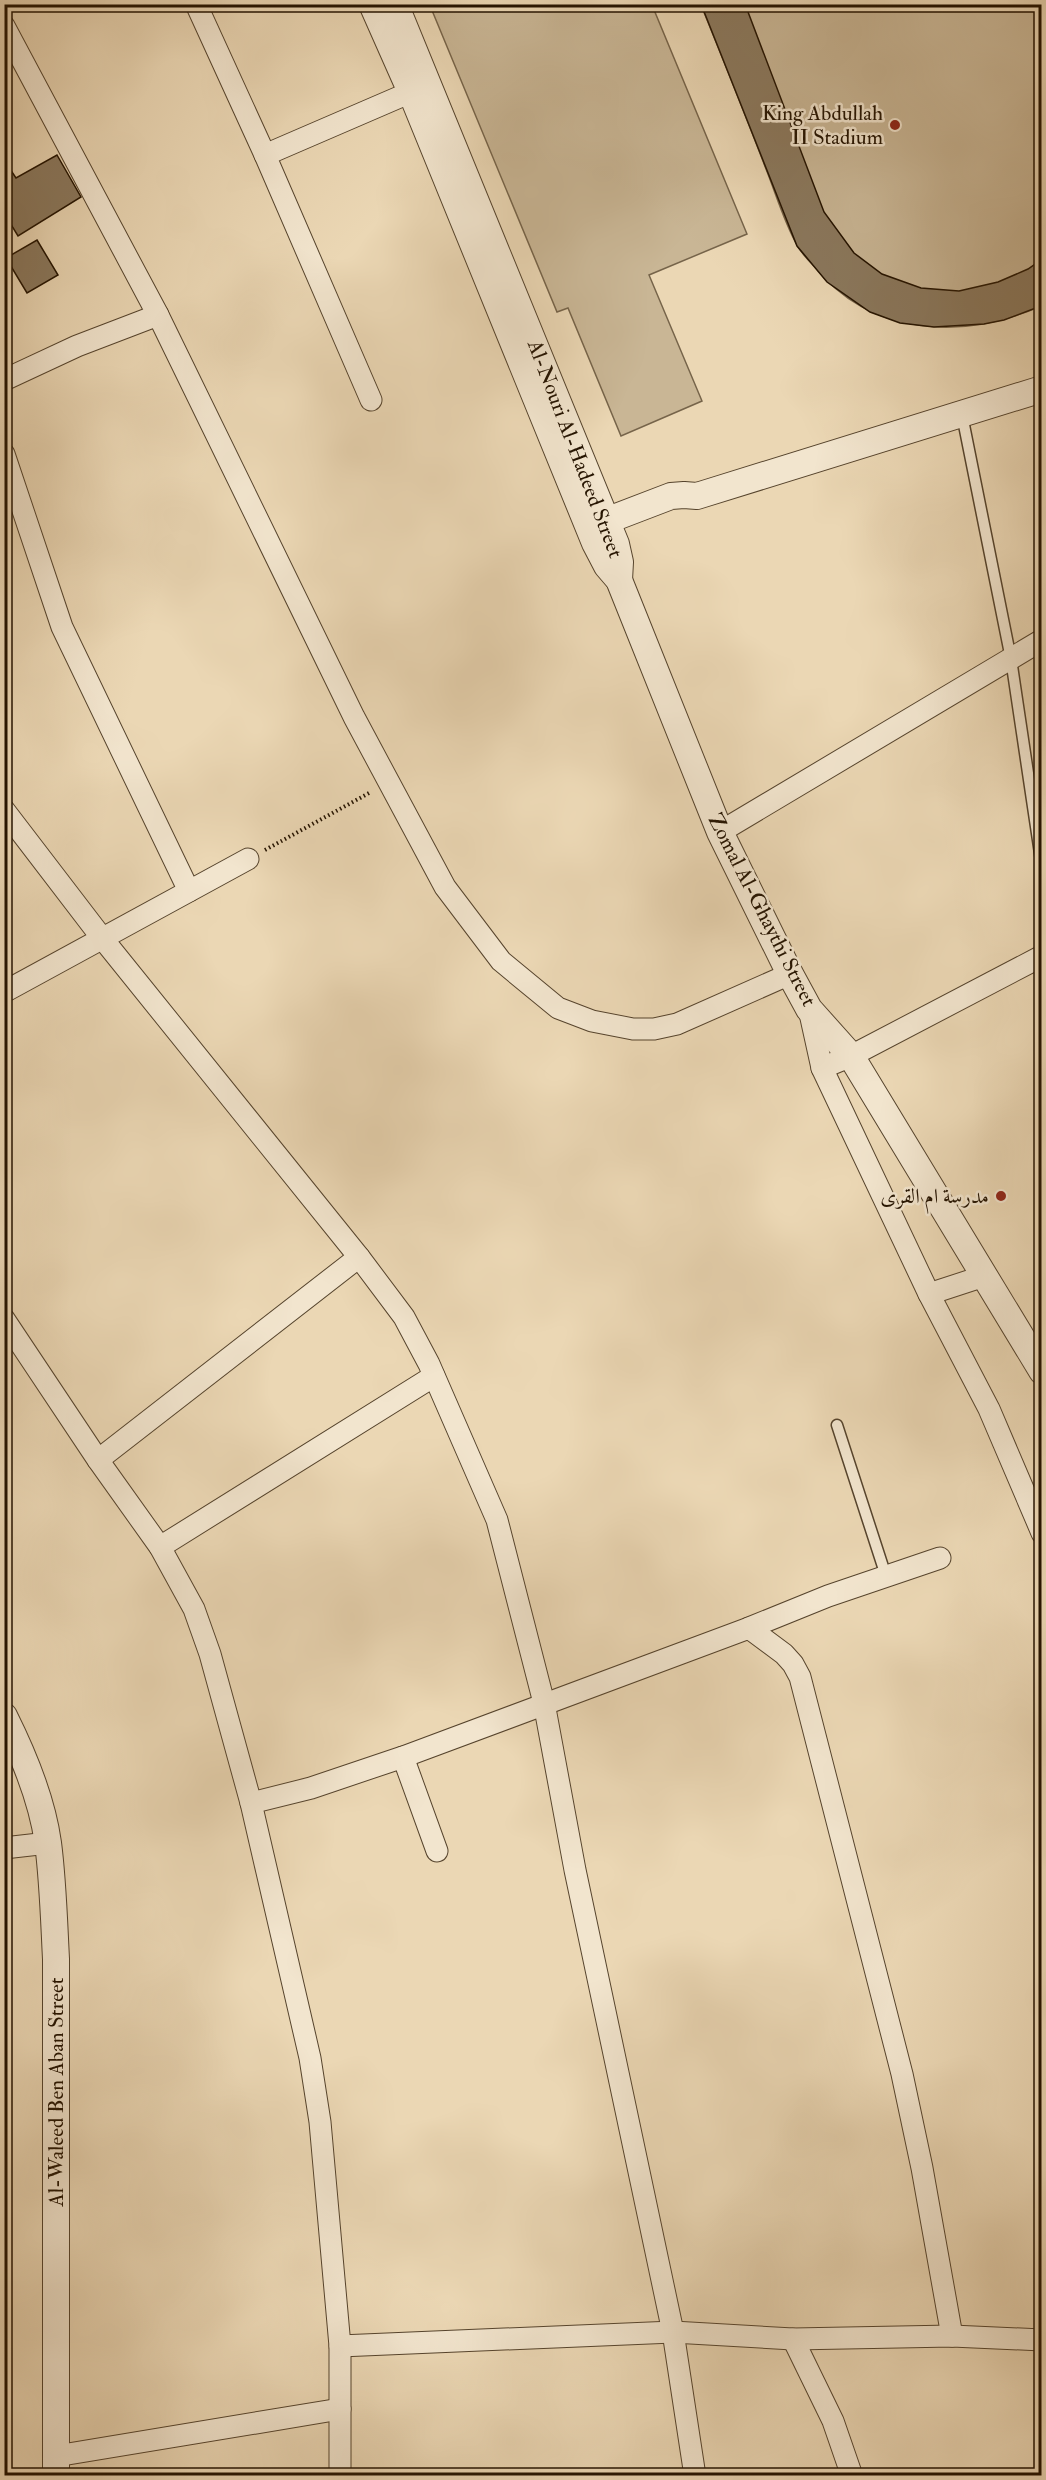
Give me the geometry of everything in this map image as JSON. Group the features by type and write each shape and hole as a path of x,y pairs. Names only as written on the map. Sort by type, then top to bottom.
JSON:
{"street":[{"path":"196,4 265,155 371,400"},
{"name":"Al-Nouri Al-Hadeed Street","path":"372,4 601,532 620,562 619,580"},
{"name":"Al-Nouri Al-Hadeed Street","path":"395,4 601,532"},
{"path":"4,26 159,315 313,635 389,782 445,887 501,961 558,1008 592,1021 633,1029 654,1029 688,1020 790,974"},
{"path":"265,155 411,92"},
{"path":"4,380 77,346 159,315"},
{"path":"601,532 677,512 697,496 1041,389"},
{"path":"4,454 62,627 189,891"},
{"name":"Zomal Al-Ghaythi Street","path":"619,580 720,832 790,974 809,1009 851,1056 1041,1371"},
{"path":"720,832 1041,640"},
{"path":"9,823 359,1257 404,1317 434,1376 497,1520 544,1703 575,1870 673,2332 695,2475"},
{"path":"4,992 248,859"},
{"path":"822,1068 851,1056 1041,956"},
{"path":"809,1009 822,1068 929,1294 989,1409 1041,1533"},
{"path":"98,1460 359,1257"},
{"path":"929,1294 984,1276"},
{"path":"4,1319 98,1460 160,1547 194,1609 210,1654 250,1803 310,2058 320,2122 340,2346 340,2475"},
{"path":"160,1547 434,1376"},
{"path":"250,1803 311,1788 403,1757 749,1628 828,1596 940,1558"},
{"path":"749,1628 784,1654 800,1677 907,2095 952,2336"},
{"name":"Al-Waleed Ben Aban Street","path":"4,1716 31,1777 48,1843 56,1959 56,2466"},
{"path":"403,1757 437,1851"},
{"path":"4,1848 48,1843"},
{"path":"340,2346 673,2332 793,2339 952,2336 1041,2340"},
{"path":"793,2339 833,2421 852,2475"},
{"path":"56,2466 340,2409"}],"lane":[{"path":"962,415 1011,659 1041,867"},
{"path":"837,1425 886,1576"}],"path":[{"path":"248,859 389,782"}],"shaded area":[{"path":"439,5 652,5 747,234 649,275 702,401 621,436 568,308 557,312 431,8"},
{"name":"King Abdullah II Stadium","path":"701,5 1041,5 1041,306 1011,317 981,324 950,327 920,325 890,319 863,307 837,289 805,256 792,236"}],"building":[{"path":"701,4 745,4 824,212 854,253 882,274 921,288 959,291 998,282 1028,269 1041,260 1041,306 1004,320 984,324 934,327 900,323 870,312 827,282 797,246"},
{"path":"57,155 81,197 18,236 4,213 4,160 16,178"},
{"path":"37,240 58,275 27,293 6,258"}],"place":[{"name":"King Abdullah II Stadium","path":"895,125"},
{"name":"مدرسة ام القرى","path":"1001,1196"}]}
